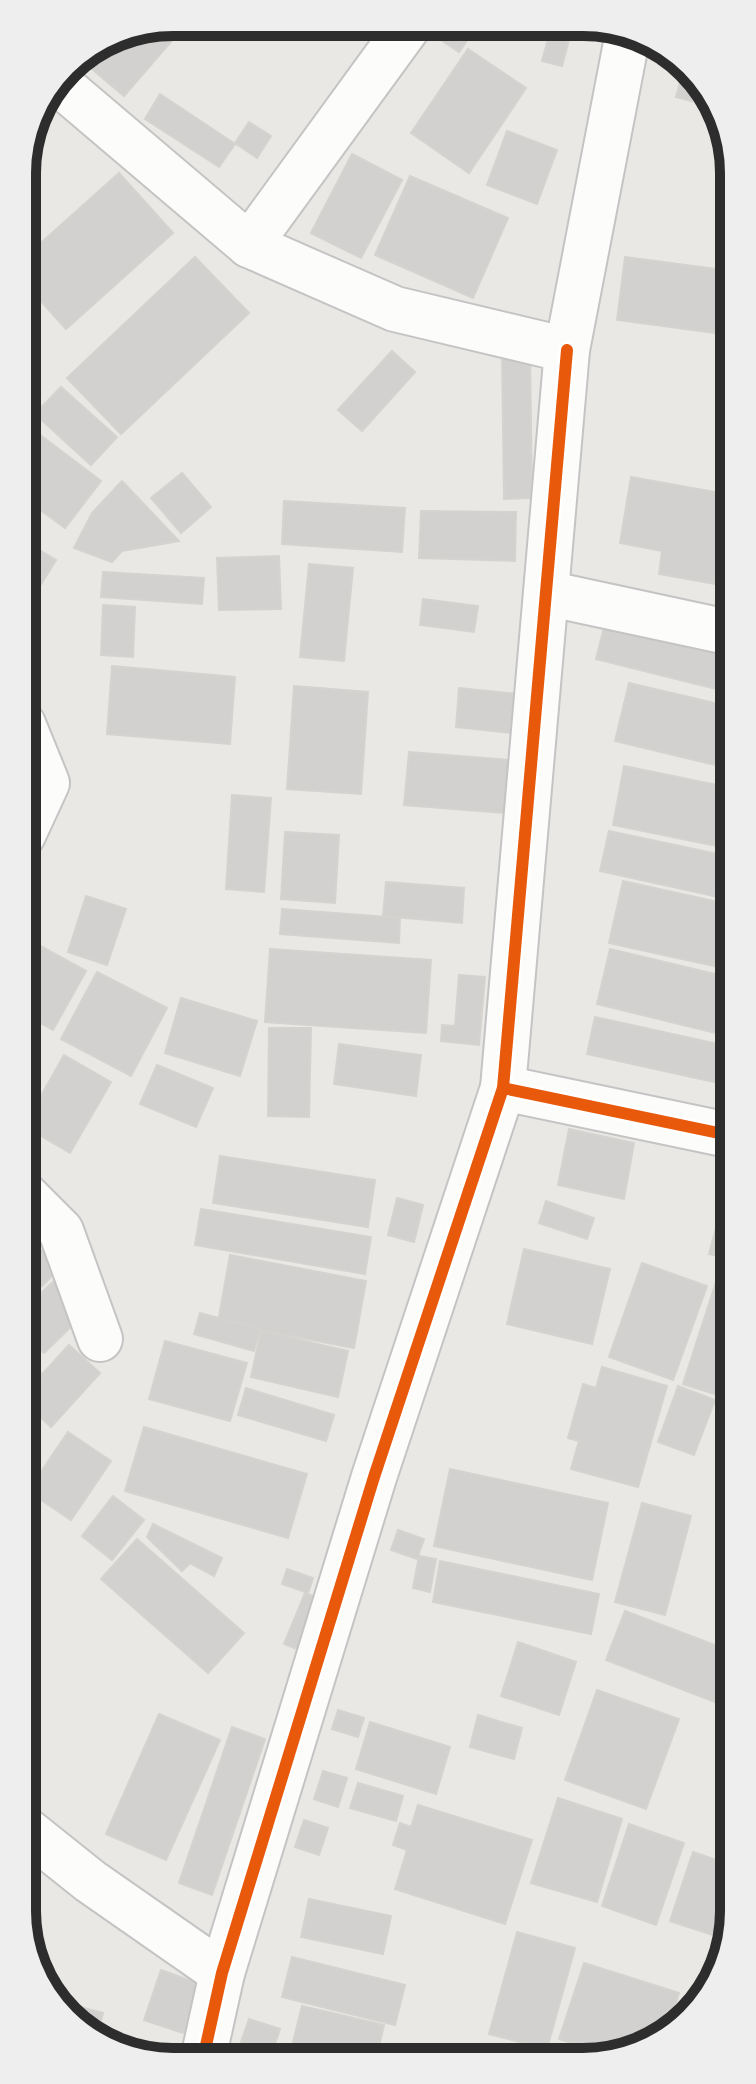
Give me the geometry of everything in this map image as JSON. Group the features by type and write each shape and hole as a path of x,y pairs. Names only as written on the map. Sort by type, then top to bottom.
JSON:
{"street":[{"path":"249,245 401,36"},
{"path":"205,2048 222,1973 374,1477 503,1088 567,350 626,43"},
{"path":"65,89 249,245 395,309 567,350"},
{"path":"546,593 720,630"},
{"path":"36,756 47,783 36,807"},
{"path":"503,1088 720,1133"},
{"path":"36,1206 61,1231 100,1339"},
{"path":"36,1838 90,1881 222,1973"}],"building":[{"path":"176,36 124,96 88,66 104,54 129,43"},
{"path":"435,36 470,36 459,52"},
{"path":"549,36 570,36 562,66 542,61"},
{"path":"468,49 526,88 469,173 411,133"},
{"path":"681,77 701,103 676,97"},
{"path":"160,94 235,144 219,167 145,119"},
{"path":"249,122 271,136 257,158 235,143"},
{"path":"507,131 557,150 537,204 487,185"},
{"path":"352,154 402,180 361,258 311,233"},
{"path":"119,173 173,233 66,329 36,296 36,247"},
{"path":"410,176 508,218 473,298 375,255"},
{"path":"195,257 249,313 121,434 67,378"},
{"path":"625,257 720,270 720,334 617,320"},
{"path":"392,351 415,372 362,431 338,410"},
{"path":"502,351 530,351 532,498 504,499"},
{"path":"61,387 117,437 91,465 36,413"},
{"path":"36,432 101,481 65,528 36,507"},
{"path":"182,473 211,507 181,533 151,498"},
{"path":"631,477 720,493 720,585 659,574 662,551 620,543"},
{"path":"122,481 179,541 122,551 112,562 74,548 92,513"},
{"path":"284,501 405,508 402,552 282,544"},
{"path":"421,511 516,512 515,561 419,558"},
{"path":"36,548 56,560 36,593"},
{"path":"279,556 281,609 219,610 217,558"},
{"path":"309,564 353,568 344,661 300,657"},
{"path":"103,572 204,578 202,604 101,597"},
{"path":"423,599 478,606 474,632 420,625"},
{"path":"103,605 135,607 133,657 101,655"},
{"path":"605,624 720,652 720,690 596,659"},
{"path":"112,666 235,677 230,744 107,734"},
{"path":"629,683 720,704 720,766 615,741"},
{"path":"294,686 368,692 361,794 287,789"},
{"path":"459,688 517,694 513,733 456,727"},
{"path":"409,752 509,760 504,813 404,805"},
{"path":"624,766 720,786 720,847 613,825"},
{"path":"232,795 271,798 264,892 226,889"},
{"path":"609,831 720,854 720,897 600,871"},
{"path":"285,832 339,835 335,903 281,899"},
{"path":"623,881 720,902 720,967 609,943"},
{"path":"386,882 464,888 462,923 383,916"},
{"path":"86,896 126,909 107,965 68,952"},
{"path":"282,909 400,918 399,943 280,934"},
{"path":"36,944 86,971 53,1030 36,1021"},
{"path":"270,949 431,960 426,1033 265,1022"},
{"path":"610,949 720,975 720,1034 597,1004"},
{"path":"97,972 167,1008 131,1076 61,1039"},
{"path":"459,975 485,977 479,1045 441,1041 442,1025 455,1026"},
{"path":"181,998 257,1021 240,1076 165,1053"},
{"path":"595,1017 720,1044 720,1083 587,1054"},
{"path":"269,1028 311,1028 309,1117 268,1116"},
{"path":"339,1044 421,1055 416,1096 334,1084"},
{"path":"64,1055 111,1082 70,1153 36,1133 36,1105"},
{"path":"157,1065 213,1088 196,1127 140,1104"},
{"path":"569,1129 634,1143 624,1199 558,1185"},
{"path":"220,1156 375,1180 368,1227 213,1203"},
{"path":"397,1198 423,1205 414,1242 388,1235"},
{"path":"546,1201 594,1218 587,1239 539,1223"},
{"path":"201,1209 371,1237 365,1274 195,1245"},
{"path":"720,1213 720,1257 709,1254"},
{"path":"49,1243 67,1260 42,1286 36,1280 36,1257"},
{"path":"524,1249 610,1269 592,1344 507,1324"},
{"path":"230,1255 366,1281 354,1348 218,1322"},
{"path":"642,1263 707,1286 673,1380 609,1357"},
{"path":"53,1282 84,1314 44,1353 36,1345 36,1298"},
{"path":"716,1282 720,1283 720,1396 683,1384"},
{"path":"200,1313 260,1329 254,1351 194,1334"},
{"path":"261,1331 348,1351 338,1397 251,1377"},
{"path":"165,1341 247,1363 230,1421 149,1399"},
{"path":"69,1345 100,1373 51,1427 36,1413 36,1381"},
{"path":"602,1367 667,1386 638,1487 571,1469 579,1441 568,1438 583,1384 596,1388"},
{"path":"678,1386 715,1400 694,1455 658,1442"},
{"path":"246,1388 334,1415 326,1441 238,1415"},
{"path":"144,1427 307,1474 288,1538 125,1491"},
{"path":"68,1432 111,1461 71,1520 36,1496 36,1479"},
{"path":"450,1469 608,1503 592,1580 434,1546"},
{"path":"113,1496 144,1520 112,1560 82,1536"},
{"path":"642,1503 691,1516 665,1615 615,1602"},
{"path":"153,1524 222,1558 214,1576 190,1563 182,1571 147,1537"},
{"path":"398,1530 424,1539 417,1559 391,1550"},
{"path":"137,1539 244,1633 208,1673 101,1579"},
{"path":"419,1556 436,1559 430,1592 413,1588"},
{"path":"440,1561 599,1594 591,1634 433,1602"},
{"path":"287,1569 313,1578 308,1593 282,1584"},
{"path":"305,1593 320,1599 299,1650 284,1644"},
{"path":"625,1611 720,1647 720,1704 606,1660"},
{"path":"518,1642 576,1662 559,1715 501,1696"},
{"path":"597,1690 679,1719 646,1809 565,1780"},
{"path":"338,1710 364,1718 358,1737 332,1729"},
{"path":"159,1714 220,1740 166,1860 106,1834"},
{"path":"478,1715 522,1728 514,1759 470,1747"},
{"path":"370,1722 450,1747 436,1794 356,1769"},
{"path":"232,1727 265,1739 212,1895 179,1883"},
{"path":"323,1771 347,1778 338,1807 314,1799"},
{"path":"358,1783 403,1796 396,1821 350,1808"},
{"path":"558,1798 622,1819 597,1902 531,1883"},
{"path":"418,1805 532,1840 505,1924 395,1889 407,1850 393,1845 400,1823 411,1827"},
{"path":"304,1820 328,1828 319,1855 295,1847"},
{"path":"629,1824 684,1843 656,1925 602,1906"},
{"path":"693,1852 720,1861 717,1936 670,1921"},
{"path":"309,1899 391,1916 383,1954 301,1937"},
{"path":"517,1932 575,1948 547,2048 489,2034"},
{"path":"292,1957 405,1985 395,2025 282,1997"},
{"path":"584,1963 679,1993 672,2014 666,2020 627,2041 586,2048 559,2039"},
{"path":"161,1970 200,1984 183,2033 144,2020"},
{"path":"74,2005 103,2013 99,2027"},
{"path":"302,2006 384,2025 379,2048 292,2046"},
{"path":"249,2019 280,2029 274,2048 239,2048"}],"cycle path":[{"path":"567,350 503,1088 720,1133"},
{"path":"205,2048 222,1973 374,1477 503,1088"}]}
